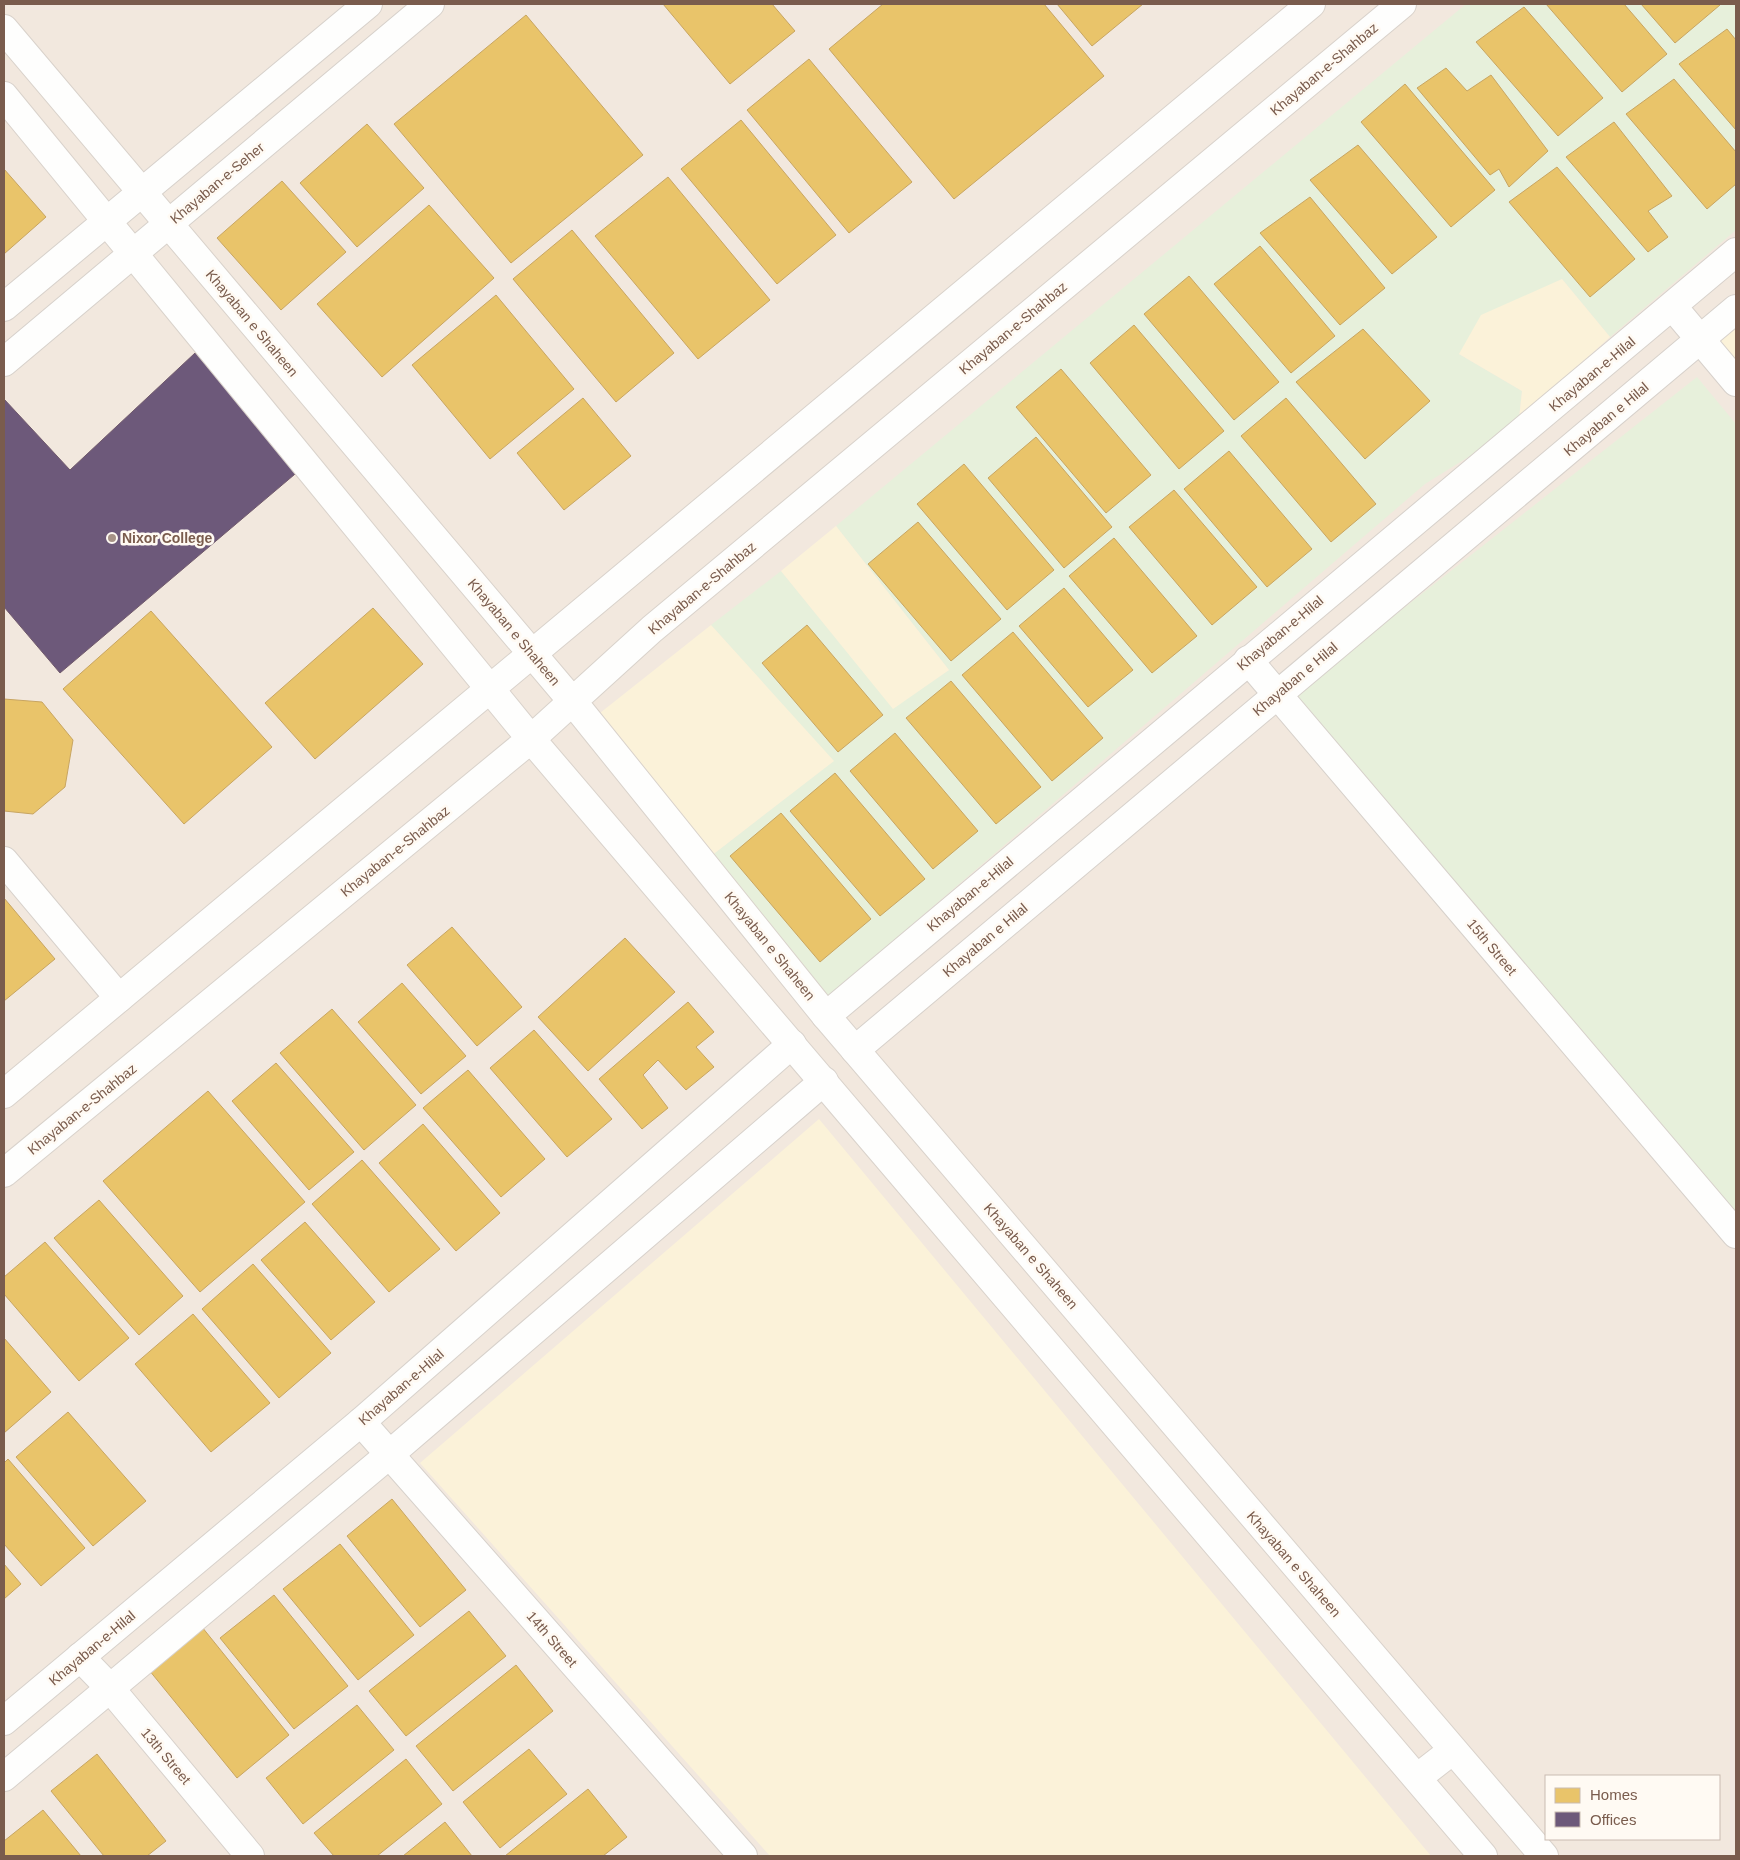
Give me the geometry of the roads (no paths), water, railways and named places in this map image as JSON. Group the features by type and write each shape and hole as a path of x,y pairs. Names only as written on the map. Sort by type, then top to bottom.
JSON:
{"main road":[{"path":"4,308 368,4"},
{"name":"Khayaban-e-Seher","path":"4,362 430,4"},
{"path":"4,1094 491,689 531,652 1311,4"},
{"name":"Khayaban-e-Shahbaz","path":"4,1173 531,739 652,629 1402,4"},
{"name":"Khayaban e Shaheen","path":"4,29 573,702 826,1016 1544,1856"},
{"path":"4,96 531,739 1483,1856"},
{"name":"Khayaban-e-Hilal","path":"826,1016 1736,252"},
{"path":"1672,307 1736,382"},
{"name":"Khayaban e Hilal","path":"855,1050 1736,309"},
{"name":"15th Street","path":"1248,660 1736,1234"},
{"path":"4,861 119,998"},
{"name":"Khayaban-e-Hilal","path":"4,1721 361,1422 792,1044"},
{"path":"4,1777 109,1687 390,1454 824,1081"},
{"name":"14th Street","path":"361,1422 742,1856"},
{"name":"13th Street","path":"80,1657 109,1687 250,1856"},
{"path":"1417,1778 1453,1750"}],"place":[{"name":"Nixor College","path":"112,538"}]}
